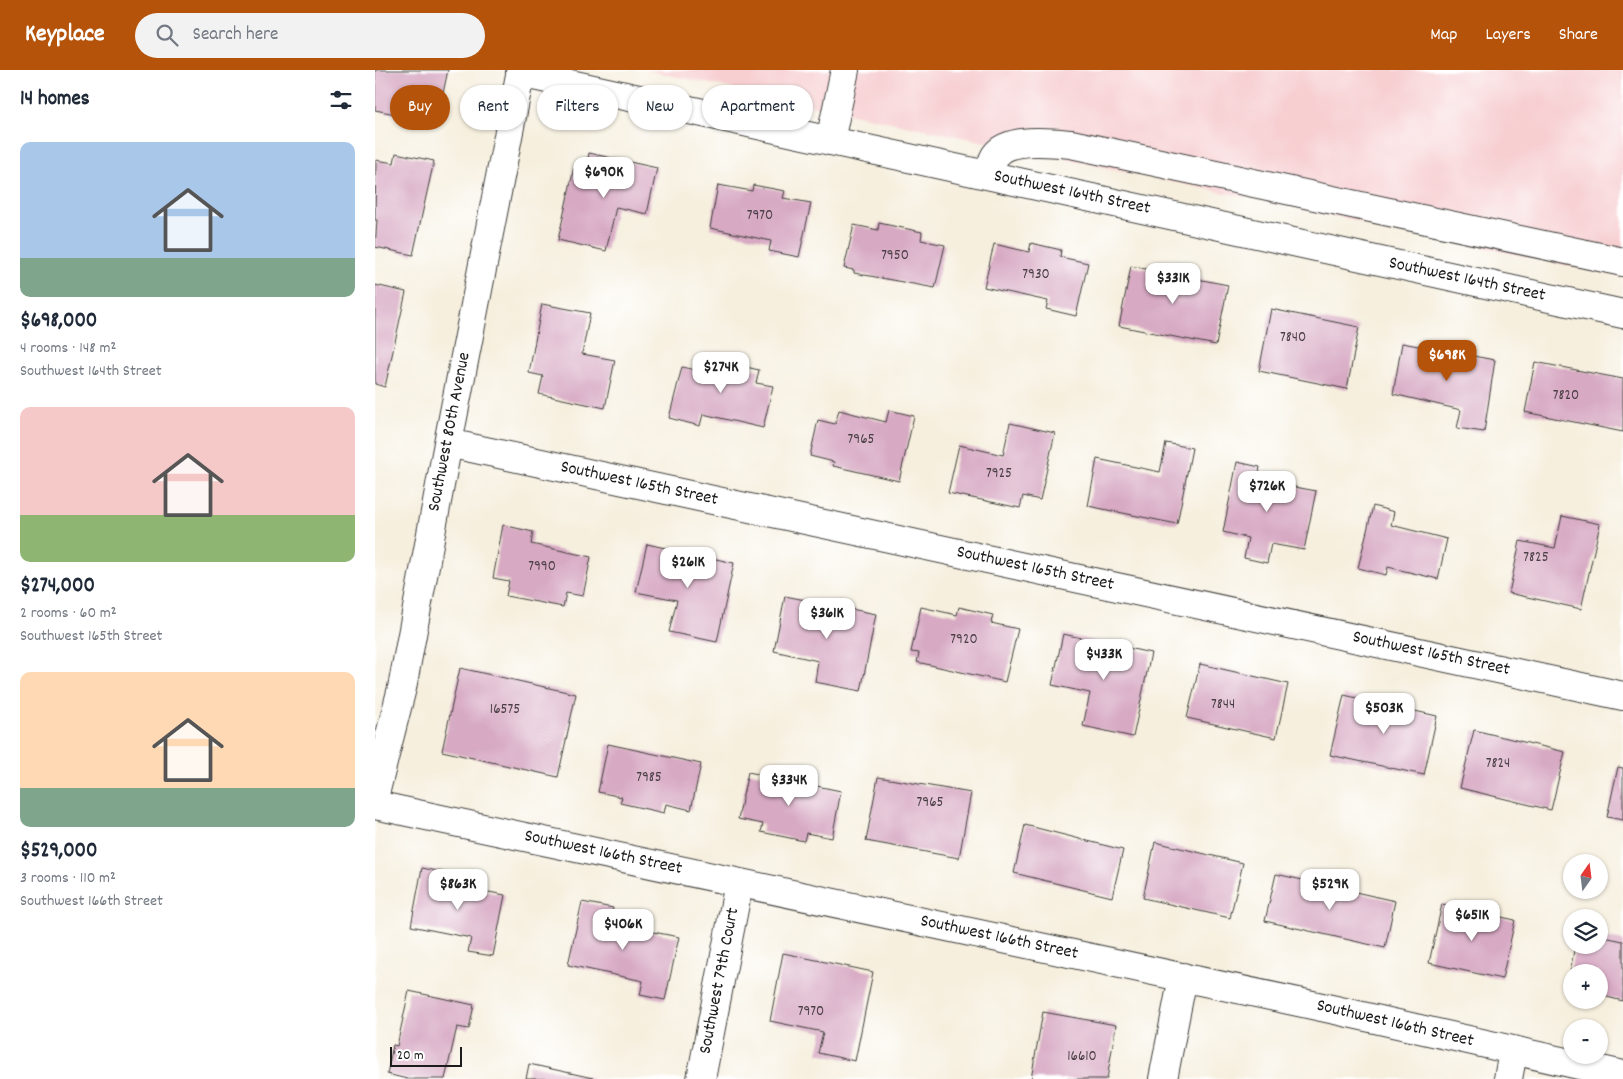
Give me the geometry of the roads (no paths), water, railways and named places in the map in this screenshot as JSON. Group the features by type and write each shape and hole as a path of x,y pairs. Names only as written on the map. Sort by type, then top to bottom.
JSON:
{"street":[{"path":"830,141 845,70"},
{"name":"Southwest 164th Street","path":"521,72 1623,314"},
{"name":"Southwest 80th Avenue","path":"375,794 403,688 448,443 521,72"},
{"path":"988,175 995,156 1007,146 1036,142 1071,144 1623,262"},
{"name":"Southwest 165th Street","path":"448,443 1623,696"},
{"name":"Southwest 166th Street","path":"375,805 1183,977 1623,1075"},
{"name":"Southwest 79th Court","path":"701,1079 739,882"},
{"path":"1163,1079 1183,977"},
{"path":"1508,1079 1513,1052"}]}
